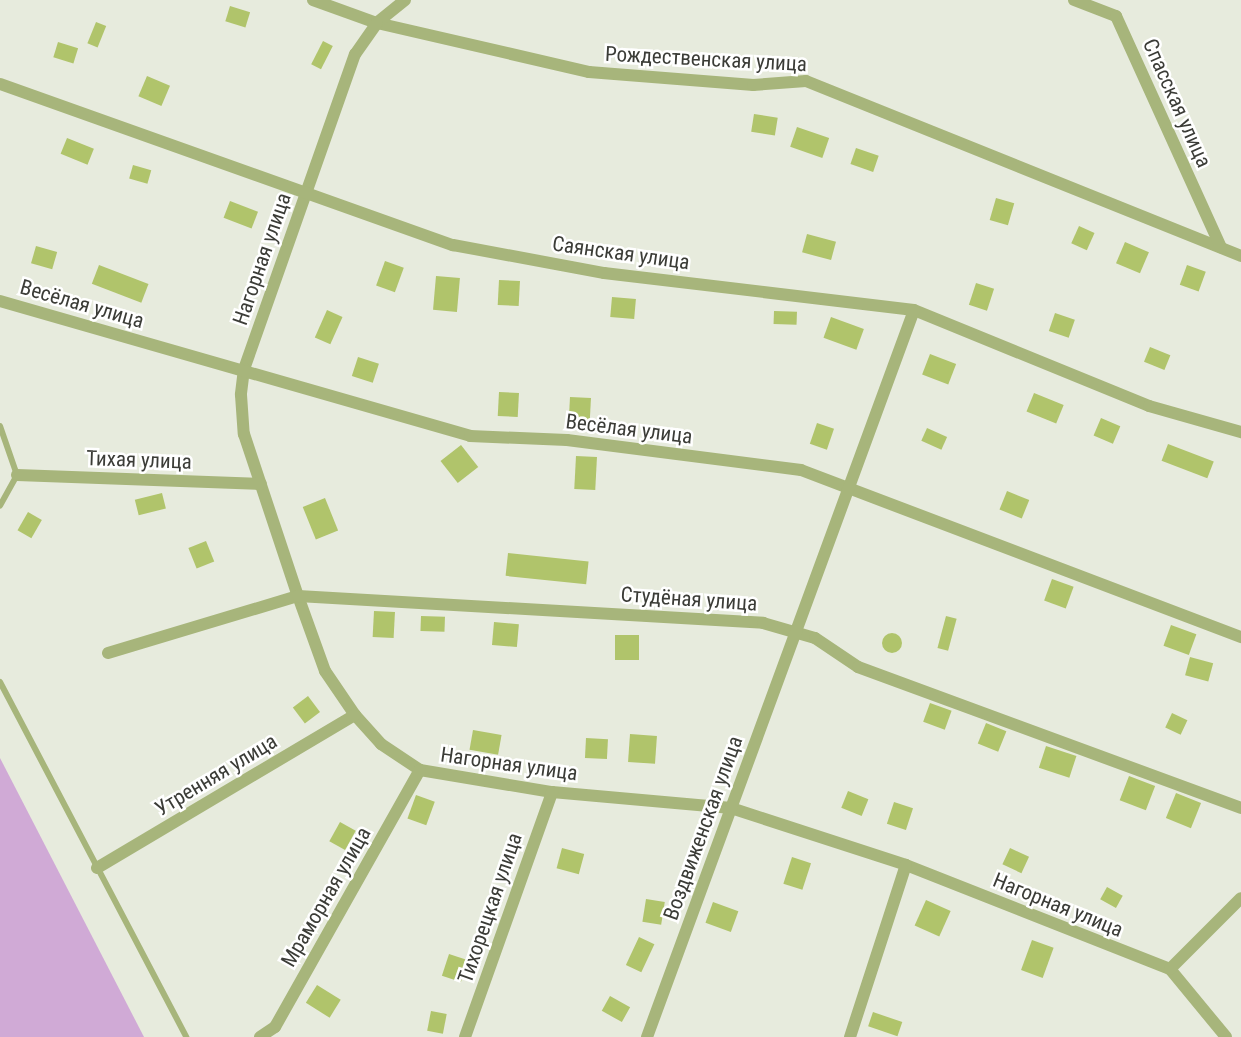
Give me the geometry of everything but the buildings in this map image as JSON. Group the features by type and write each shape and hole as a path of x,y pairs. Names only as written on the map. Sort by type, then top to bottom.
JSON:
{"street":[{"name":"Рождественская улица","path":"313,0 377,23 589,72 753,85 806,81 1241,256"},
{"name":"Нагорная улица","path":"405,0 377,23 355,54 244,369 244,434 325,671 355,715 381,744 420,770 552,792 731,808 906,865 1170,969 1226,1037"},
{"name":"Спасская улица","path":"1074,0 1116,16 1221,247"},
{"name":"Саянская улица","path":"0,84 453,245 604,273 914,310 1149,406 1241,432"},
{"name":"Весёлая улица","path":"0,302 244,369 470,436 567,440 801,470 848,484 1241,637"},
{"name":"Воздвиженская улица","path":"647,1037 914,310"},
{"name":"Тихая улица","path":"17,475 261,484"},
{"name":"Студёная улица","path":"108,653 298,596 763,623 815,638 858,667 1241,808"},
{"name":"Утренняя улица","path":"97,868 355,715"},
{"name":"Мраморная улица","path":"260,1037 275,1027 420,770"},
{"name":"Тихорецкая улица","path":"465,1037 552,792"},
{"path":"853,1036 906,865"},
{"path":"1170,969 1241,898"}],"lane":[{"path":"0,426 17,475 0,506"},
{"path":"0,682 186,1037"}],"shaded area":[{"path":"0,758 144,1037 0,1037"}]}
